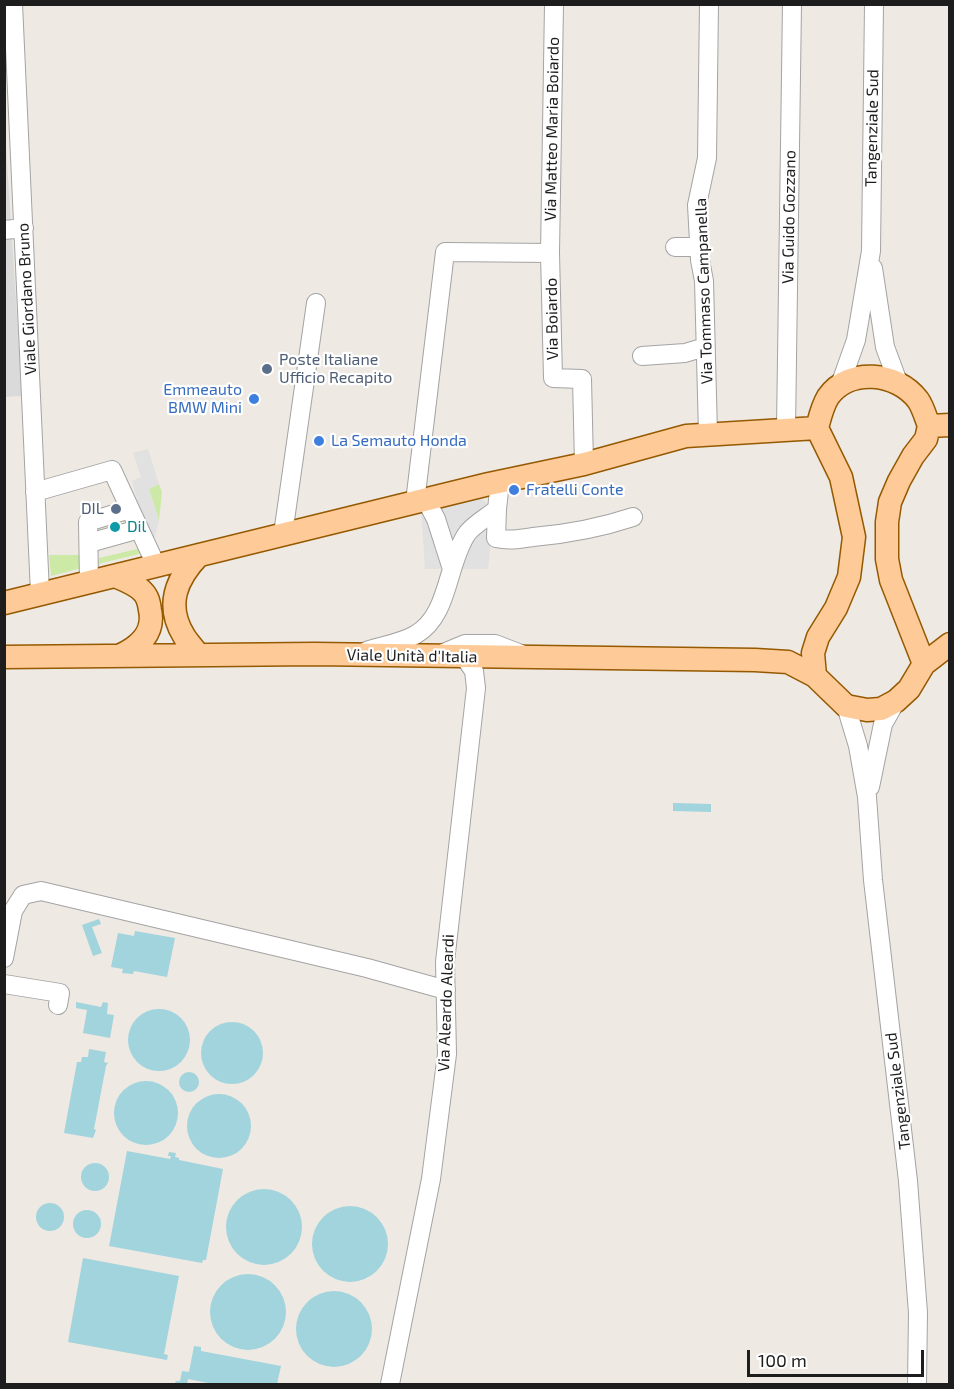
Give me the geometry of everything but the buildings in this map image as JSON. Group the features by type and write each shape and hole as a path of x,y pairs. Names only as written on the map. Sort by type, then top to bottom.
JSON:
{"main road":[{"path":"815,676 813,653 818,637 836,608 849,577 854,537 841,477 817,428 821,410 829,396 840,385 861,376 881,377 898,382 918,400 939,426 913,456 899,481 890,502 887,522 887,559 891,580 924,664"},
{"path":"4,603 420,501 584,464 686,436 786,421 817,428"},
{"path":"198,655 184,637 174,613 177,586 181,577 199,555"},
{"path":"115,576 142,591 148,599 151,612 151,625 143,641 131,651 118,656"},
{"path":"846,706 874,710 896,701 909,689 924,664 950,644"},
{"name":"Viale Unità d'Italia","path":"4,657 350,655 766,660 788,662 815,676 846,706"}],"street":[{"name":"Viale Giordano Bruno","path":"14,4 10,58 24,228 40,593"},
{"name":"Via Matteo Maria Boiardo","path":"550,253 554,4"},
{"name":"Via Tommaso Campanella","path":"708,434 704,281 699,247 697,205 707,158 709,4"},
{"name":"Via Guido Gozzano","path":"786,421 792,4"},
{"name":"Tangenziale Sud","path":"840,385 856,340 871,251 874,4"},
{"path":"4,230 24,228"},
{"path":"675,247 699,247"},
{"name":"Tangenziale Sud","path":"871,251 885,347 898,382"},
{"path":"451,566 436,519 420,501 444,252 550,253"},
{"name":"Via Boiardo","path":"550,253 553,378 582,379 584,464"},
{"path":"786,421 796,398 798,285"},
{"path":"283,534 316,303"},
{"path":"642,356 685,353 705,347"},
{"path":"35,492 112,470 156,566"},
{"path":"500,482 496,538 506,540 558,534 605,526 633,517"},
{"path":"89,582 88,522 130,509"},
{"path":"350,655 415,635 435,617 445,594 451,566 467,534 497,509"},
{"path":"89,543 140,529"},
{"path":"434,657 465,644 495,644 526,656"},
{"name":"Via Aleardo Aleardi","path":"390,1384 432,1179 447,1054 445,962 476,688 474,671 465,658"},
{"name":"Tangenziale Sud","path":"867,797 883,724 896,701"},
{"name":"Tangenziale Sud","path":"846,706 858,746 867,797 874,891 908,1180 918,1312 917,1384"},
{"path":"4,958 13,912 23,895 41,891 368,968 446,990"},
{"path":"4,984 60,993 58,1005"}],"shaded area":[{"path":"4,114 22,396 5,397 4,397"},
{"path":"148,449 159,484 149,489 159,521 151,551 132,481 141,477 133,453"},
{"path":"478,493 486,503 493,524 488,569 425,569 421,508"}],"green space":[{"path":"159,484 162,492 159,521 149,489"},
{"path":"137,549 143,553 98,564 99,558"},
{"path":"49,555 81,555 82,568 51,576"}],"water":[{"path":"673,803 711,804 711,812 673,811"},
{"path":"99,919 101,924 92,927 102,953 93,956 82,925"},
{"path":"135,931 175,938 167,977 134,971 133,974 122,973 123,969 111,967 118,933 134,936"},
{"path":"76,1002 101,1007 103,1002 108,1003 107,1014 114,1015 110,1038 83,1033 87,1010 76,1008"},
{"path":"153,1009 165,1009 181,1018 188,1028 190,1040 188,1052 181,1062 165,1071 153,1071 142,1066 133,1057 128,1046 128,1034 133,1023 142,1014"},
{"path":"226,1022 238,1022 254,1031 261,1041 263,1053 261,1065 254,1075 238,1084 226,1084 215,1079 206,1070 201,1059 201,1047 206,1036 215,1027"},
{"path":"89,1049 106,1052 104,1062 108,1063 93,1138 64,1133 77,1062 81,1062 82,1057 88,1057"},
{"path":"189,1072 196,1075 199,1082 196,1089 189,1092 182,1089 179,1082 182,1075"},
{"path":"146,1081 164,1087 172,1095 178,1113 172,1131 164,1139 146,1145 128,1139 120,1131 114,1113 120,1095 128,1087"},
{"path":"219,1094 237,1100 245,1108 251,1126 245,1144 237,1152 219,1158 201,1152 193,1144 187,1126 193,1108 201,1100"},
{"path":"127,1151 170,1159 169,1152 176,1153 175,1157 179,1160 223,1169 206,1260 202,1263 109,1246"},
{"path":"95,1163 105,1167 109,1177 105,1187 95,1191 85,1187 81,1177 85,1167"},
{"path":"264,1189 278,1192 291,1200 299,1213 302,1227 299,1241 291,1254 278,1262 264,1265 250,1262 237,1254 229,1241 226,1227 229,1213 237,1200 250,1192"},
{"path":"50,1203 60,1207 64,1217 60,1227 50,1231 40,1227 36,1217 40,1207"},
{"path":"350,1206 364,1209 377,1217 385,1230 388,1244 385,1258 377,1271 364,1279 350,1282 336,1279 323,1271 315,1258 312,1244 315,1230 323,1217 336,1209"},
{"path":"87,1210 97,1214 101,1224 97,1234 87,1238 77,1234 73,1224 77,1214"},
{"path":"83,1258 179,1276 164,1354 168,1355 167,1360 68,1342"},
{"path":"248,1274 263,1277 275,1285 283,1297 286,1312 283,1327 275,1339 263,1347 248,1350 233,1347 221,1339 213,1327 210,1312 213,1297 221,1285 233,1277"},
{"path":"334,1291 348,1294 361,1302 369,1315 372,1329 369,1343 361,1356 348,1364 334,1367 320,1364 307,1356 299,1343 296,1329 299,1315 307,1302 320,1294"},
{"path":"194,1346 201,1347 201,1351 281,1366 277,1384 213,1384 188,1379 187,1384 175,1383 180,1381 182,1371 189,1372"}],"place":[{"name":"Poste Italiane Ufficio Recapito","path":"267,369"},
{"name":"Emmeauto BMW Mini","path":"254,399"},
{"name":"La Semauto Honda","path":"319,441"},
{"name":"Fratelli Conte","path":"514,490"},
{"name":"DIL","path":"116,509"},
{"name":"Dil","path":"115,527"}]}
